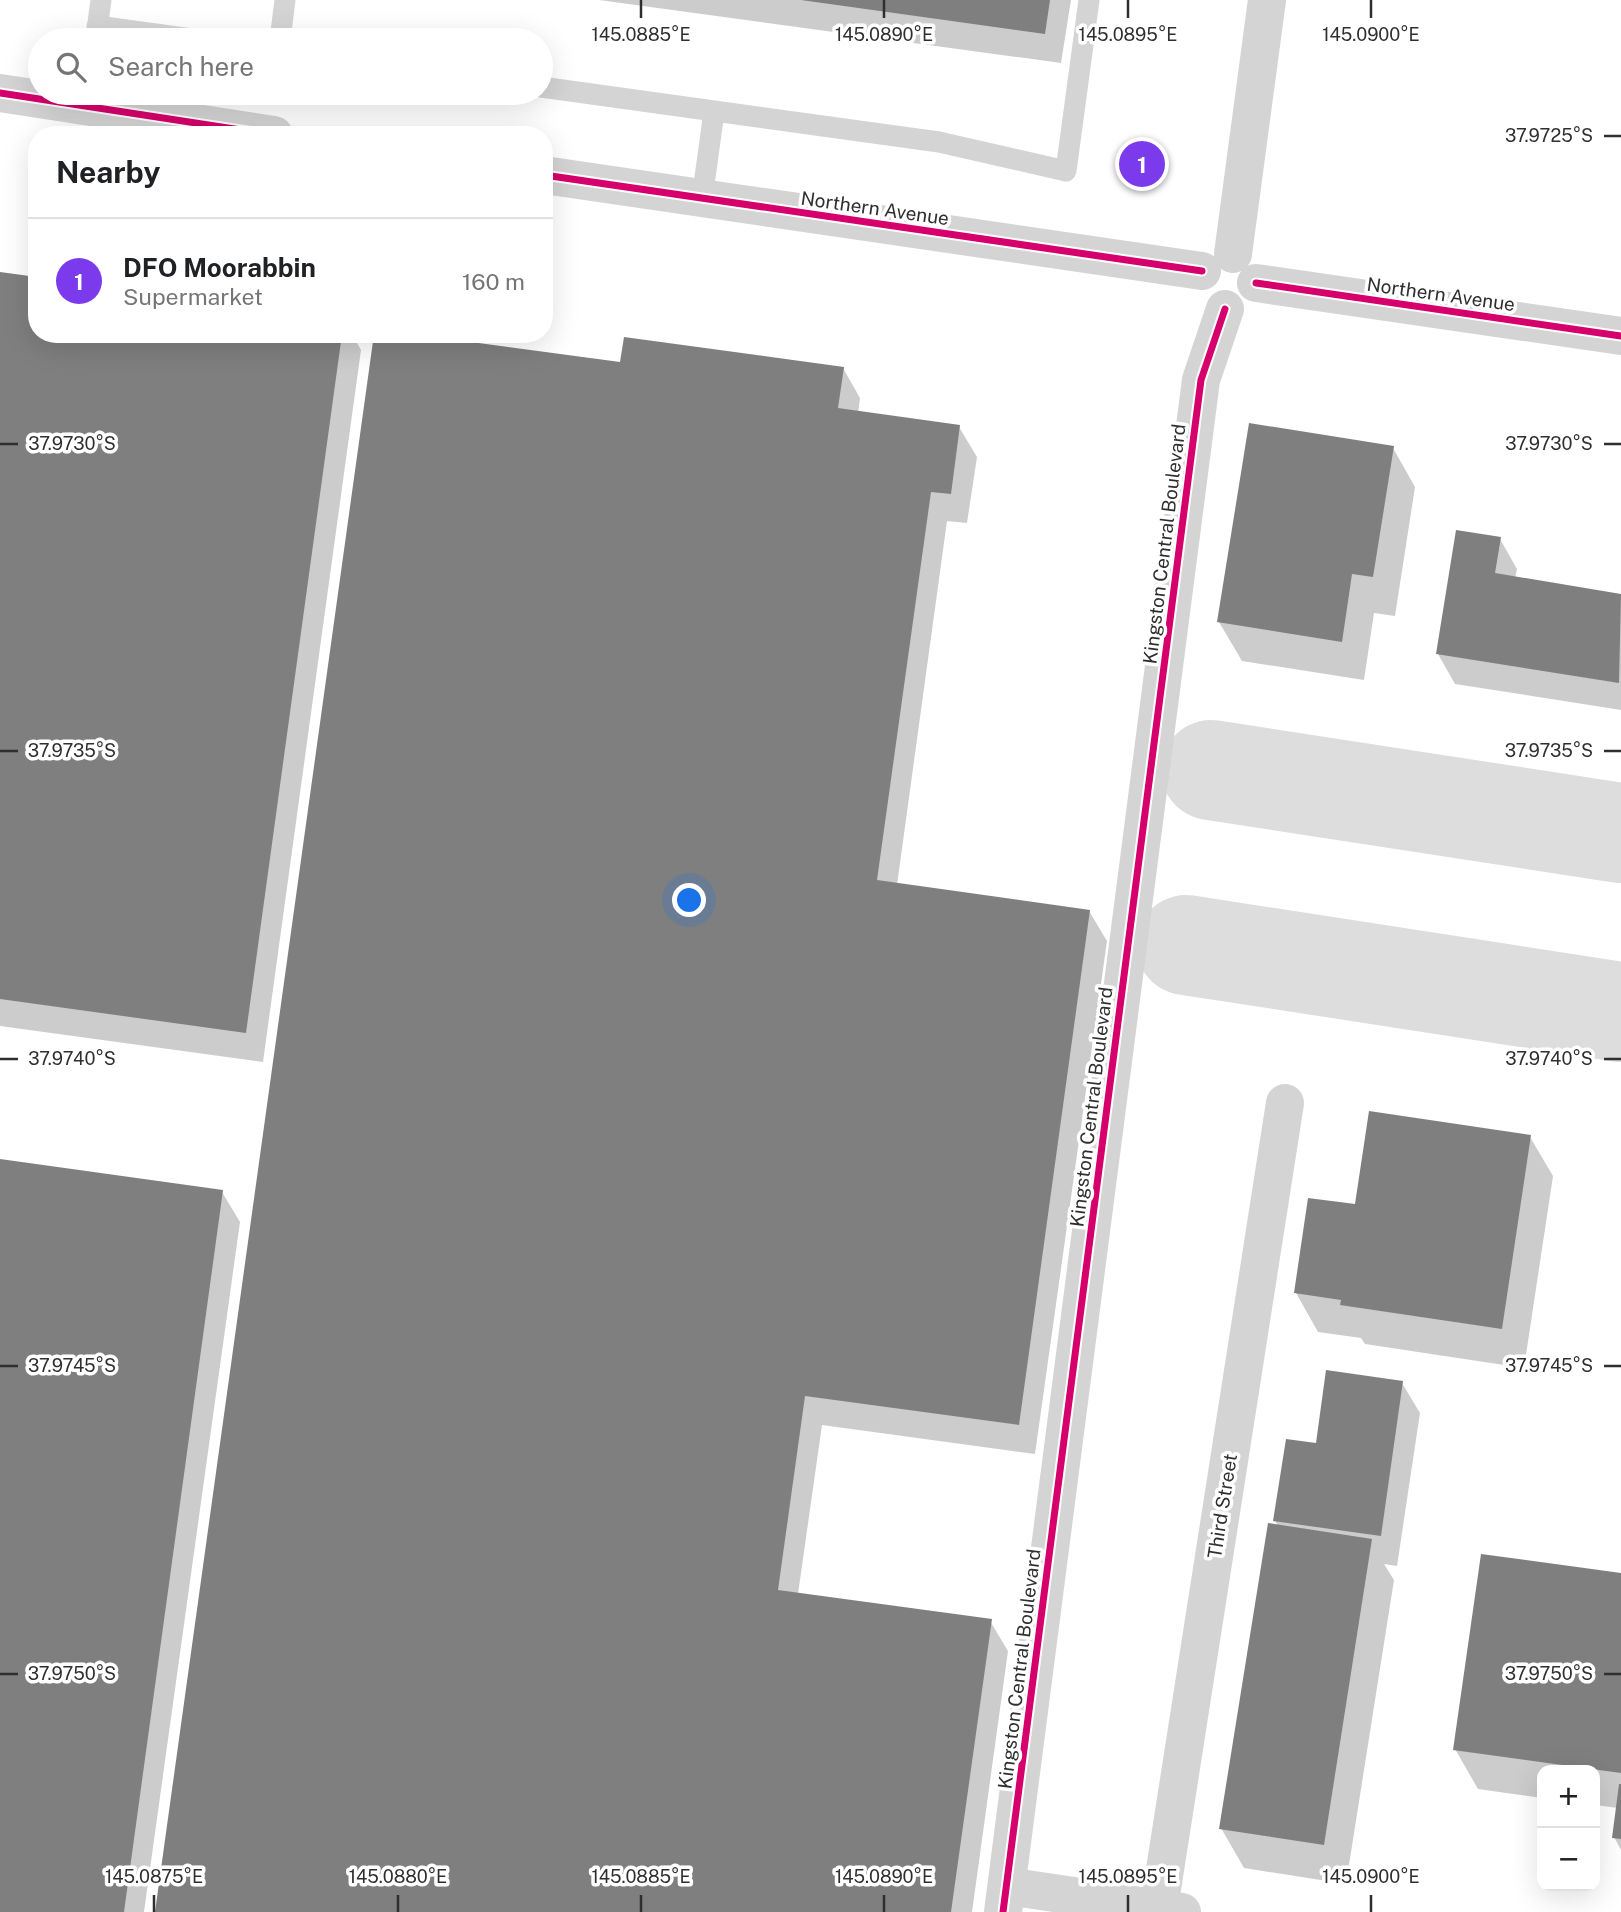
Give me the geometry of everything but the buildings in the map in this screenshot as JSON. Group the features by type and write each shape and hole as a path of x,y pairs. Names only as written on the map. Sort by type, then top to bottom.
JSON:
{"street":[{"path":"1230,269 1267,0"},
{"path":"0,93 28,95"},
{"path":"114,105 226,126"},
{"name":"Northern Avenue","path":"553,176 702,199 1230,269 1621,336"},
{"name":"Kingston Central Boulevard","path":"1005,1899 1201,380 1225,309 1234,309 1250,300 1230,269"},
{"name":"Third Street","path":"1170,1910 1285,1104"},
{"path":"1005,1899 1170,1910"}],"lane":[{"path":"97,28 101,0"},
{"path":"282,28 285,0"},
{"path":"553,89 939,142 1066,171 1089,0"},
{"path":"702,199 714,111"}],"taxiway":[{"path":"1211,770 1621,833"},
{"path":"1186,945 1621,1012"}],"cycle path":[{"path":"0,93 28,97"},
{"path":"78,105 215,126"},
{"path":"553,176 1202,271"},
{"path":"1256,283 1621,336"},
{"path":"1003,1912 1201,380 1225,309"}],"place":[{"name":"DFO Moorabbin","path":"1142,164"}]}
